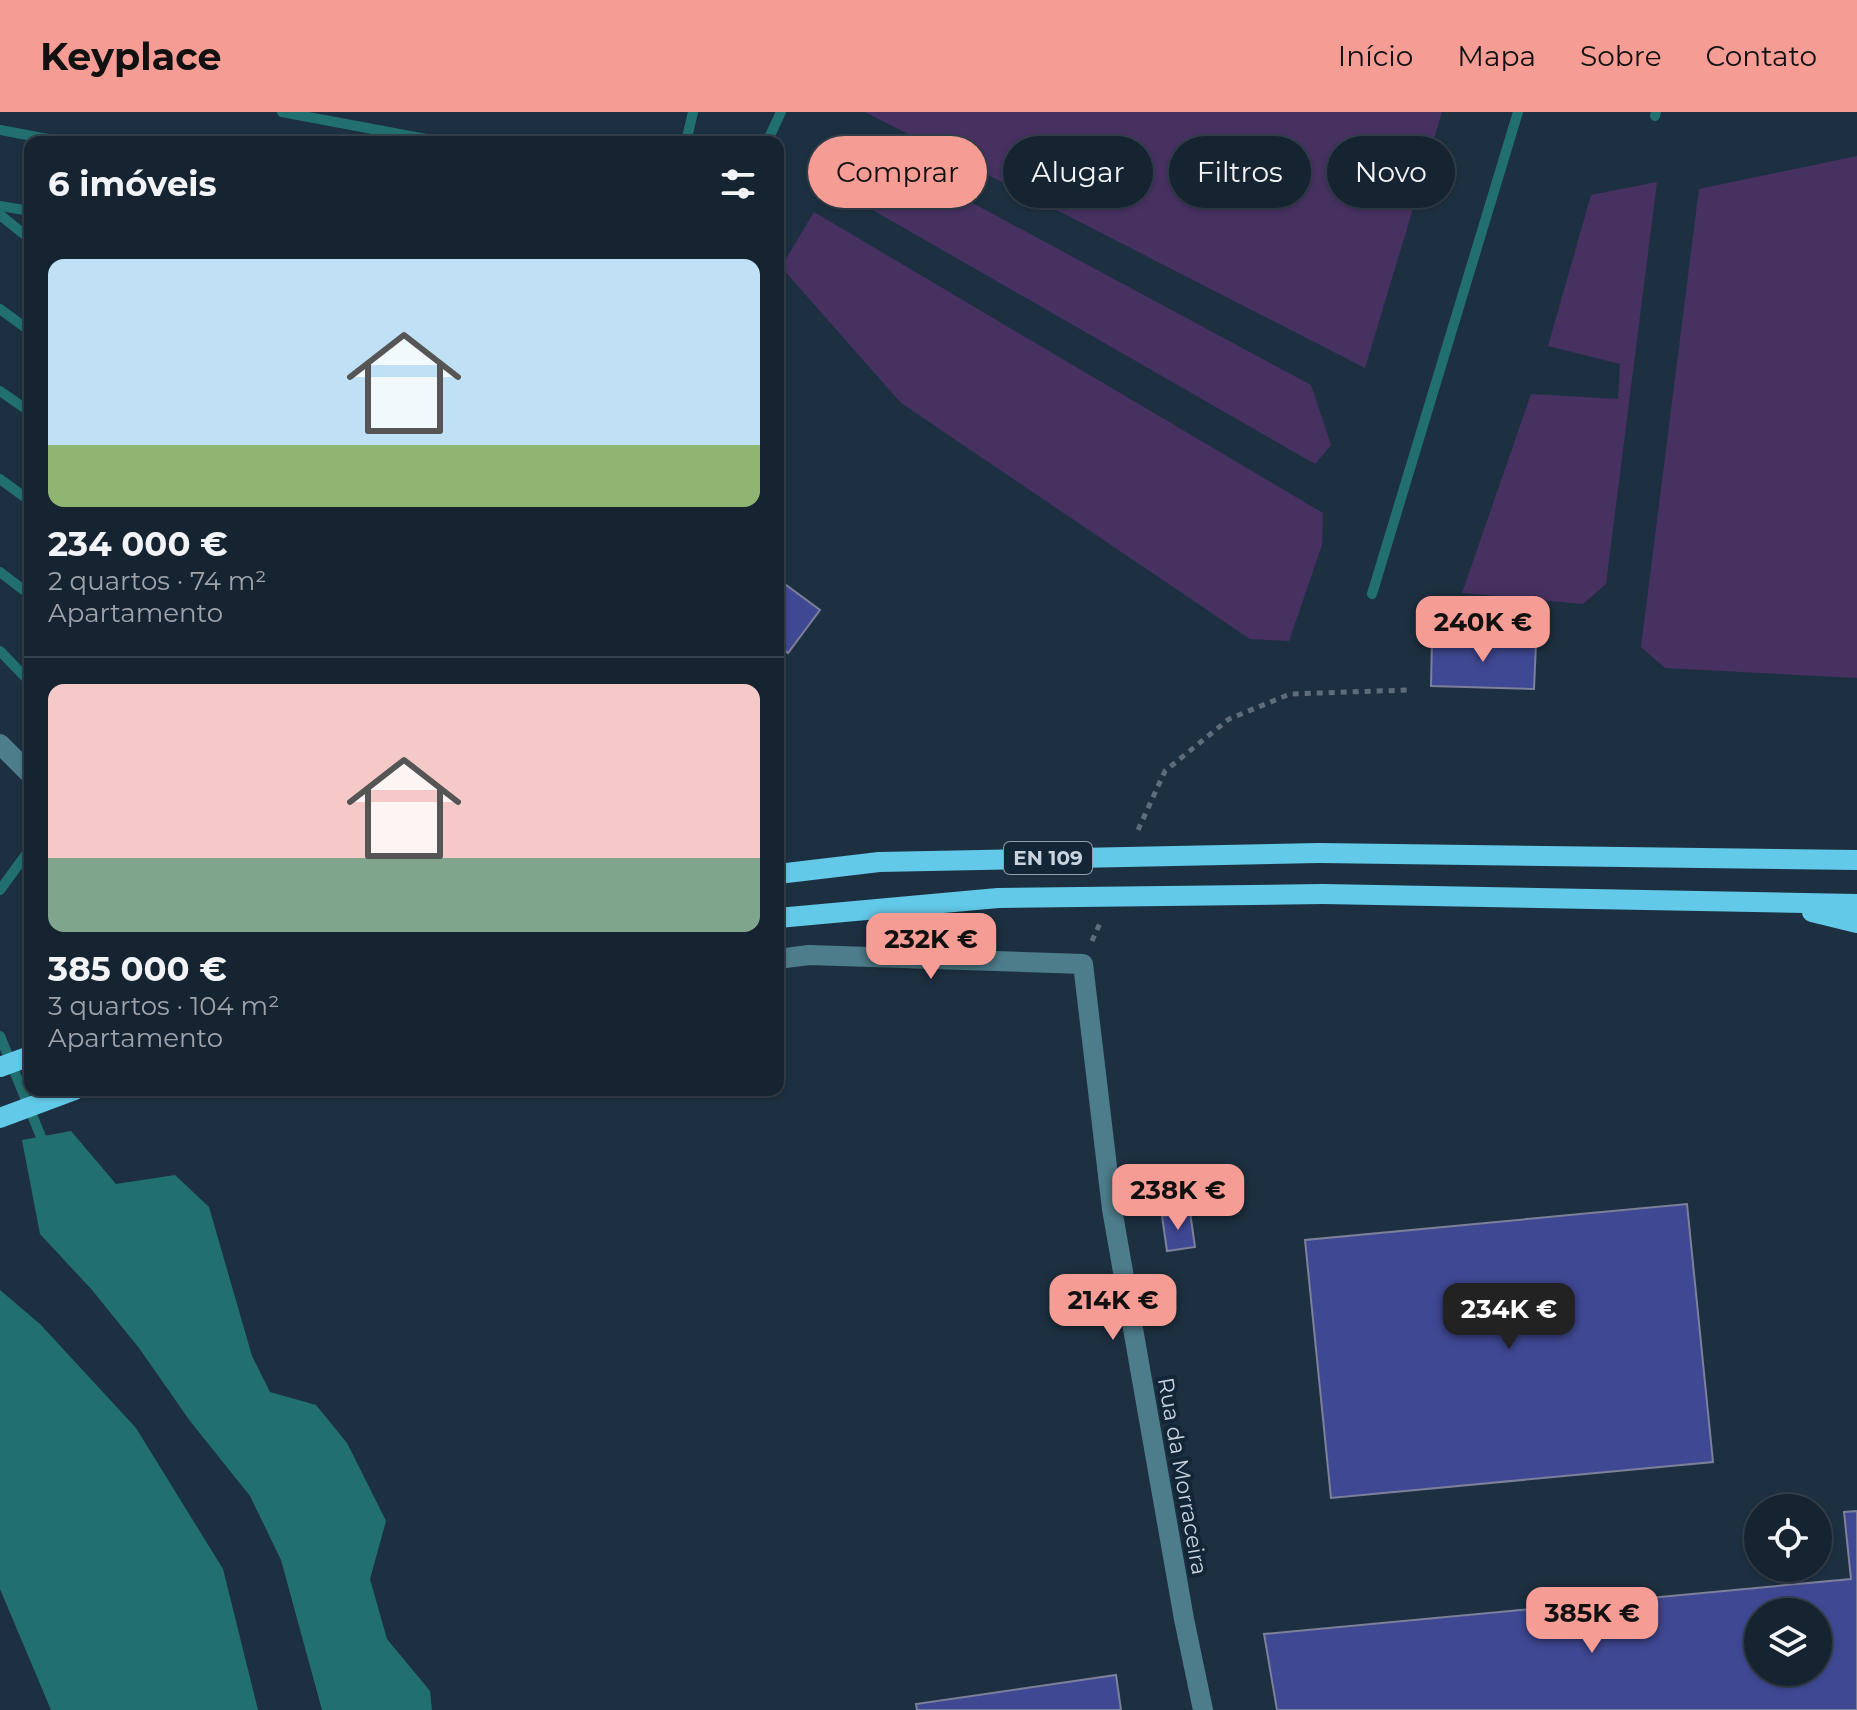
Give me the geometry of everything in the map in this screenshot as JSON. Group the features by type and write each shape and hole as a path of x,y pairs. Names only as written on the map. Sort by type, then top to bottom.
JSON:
{"main road":[{"name":"EN 109","path":"784,873 879,862 1319,853 1857,860"},
{"name":"EN 109","path":"784,917 998,898 1323,894 1857,904"},
{"path":"1777,903 1857,923"},
{"path":"0,1067 24,1058"},
{"path":"0,1118 59,1096"}],"street":[{"path":"0,744 24,768"},
{"path":"784,958 809,955 1083,964"},
{"name":"Rua da Morraceira","path":"1083,964 1112,1209 1184,1619 1203,1710"}],"path":[{"path":"1136,835 1165,771 1229,719 1290,694 1407,690"},
{"path":"1083,964 1107,907"}],"shaded area":[{"path":"865,112 1442,112 1435,136 1327,136 1327,208 1413,208 1365,368 1052,208 1153,208 1153,136 1003,136 1003,183 987,174 987,136 912,136"},
{"path":"1857,156 1857,678 1665,668 1641,647 1699,189"},
{"path":"1657,182 1606,584 1583,604 1462,593 1531,394 1618,399 1620,364 1548,346 1591,195"},
{"path":"869,208 982,208 1311,385 1331,445 1315,464"},
{"path":"814,212 1323,513 1322,545 1289,641 1250,639 901,403 784,270 784,262"},
{"path":"71,1131 116,1184 175,1175 209,1207 252,1356 270,1392 316,1405 347,1443 386,1521 370,1579 387,1639 430,1691 432,1710 322,1710 281,1560 250,1496 190,1421 139,1348 92,1290 40,1234 22,1140"},
{"path":"0,1290 40,1324 136,1428 223,1569 258,1710 51,1710 0,1589"}],"building":[{"path":"784,583 820,610 788,653 784,650"},
{"path":"1432,640 1536,643 1534,689 1431,686"},
{"path":"1687,1204 1713,1462 1331,1498 1305,1240"},
{"path":"1190,1212 1195,1247 1167,1251 1162,1216"},
{"path":"1857,1511 1857,1710 1277,1710 1264,1634 1832,1582 1851,1579 1844,1512"},
{"path":"1116,1675 1121,1710 917,1710 916,1704"}],"waterway":[{"path":"282,112 410,136"},
{"path":"687,136 693,112"},
{"path":"770,136 781,112"},
{"path":"1372,594 1518,112"},
{"path":"1655,116 1656,112"},
{"path":"0,130 32,136"},
{"path":"0,206 24,210"},
{"path":"0,215 24,234"},
{"path":"0,309 24,327"},
{"path":"0,391 24,408"},
{"path":"0,479 24,497"},
{"path":"0,572 24,590"},
{"path":"0,651 24,676"},
{"path":"0,890 24,857"},
{"path":"0,1036 24,1095"},
{"path":"24,1096 41,1137"}]}
